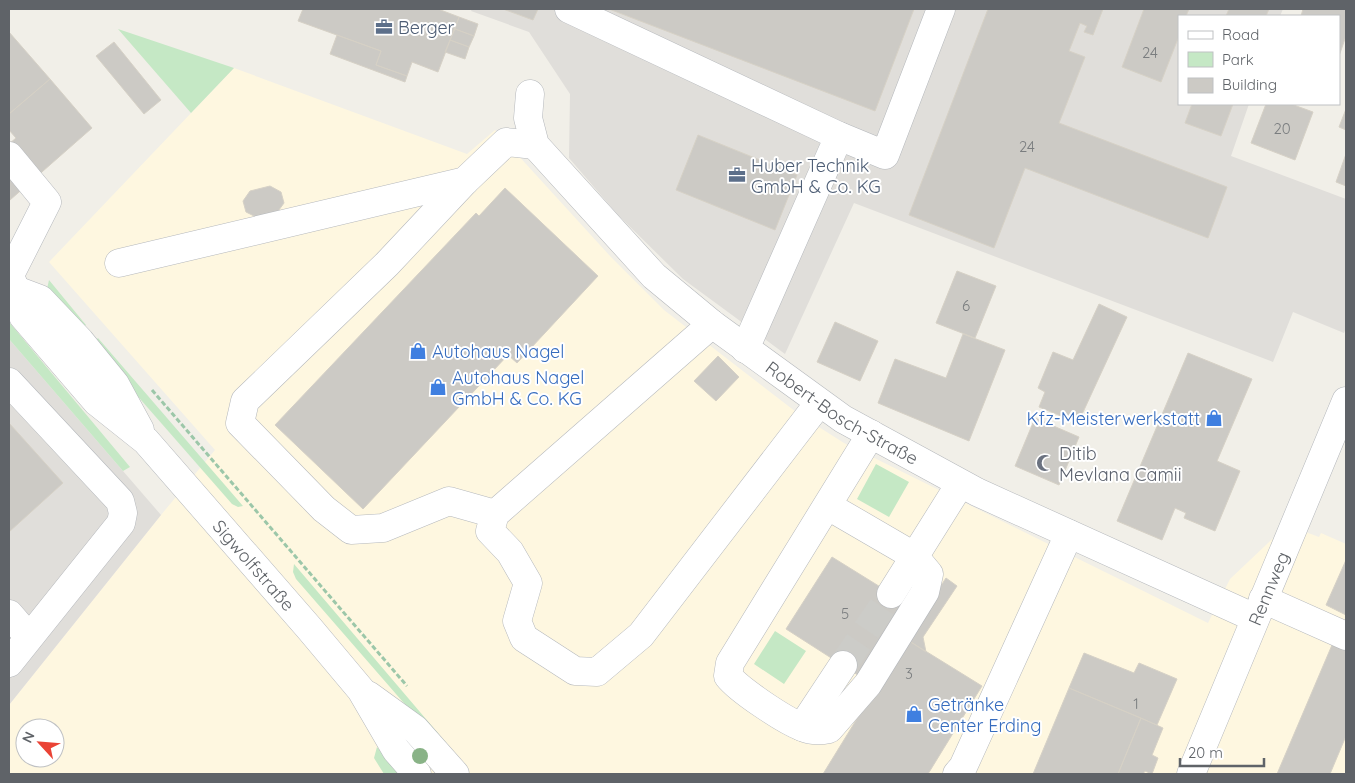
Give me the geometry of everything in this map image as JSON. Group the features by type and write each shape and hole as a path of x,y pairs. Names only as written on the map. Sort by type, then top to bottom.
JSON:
{"street":[{"path":"569,9 839,136 885,155 941,9"},
{"name":"Robert-Bosch-Straße","path":"530,94 528,118 536,145 654,276 712,324 820,403 960,484 1069,534 1259,609 1346,636"},
{"path":"745,349 839,136"},
{"path":"495,514 449,501 383,528 351,530 324,509 240,423 245,401 387,264 465,181 506,142 536,145"},
{"path":"9,156 47,202 12,280"},
{"path":"119,263 465,181"},
{"name":"Sigwolfstraße","path":"12,280 23,316 97,402 146,441 361,690 396,750 417,774"},
{"path":"712,324 495,514 490,531 510,552 528,583 517,621 524,638 575,671 597,672 642,634 820,403"},
{"path":"9,382 120,501 124,513 121,523 28,636 9,663"},
{"name":"Rennweg","path":"1191,774 1346,401"},
{"path":"828,506 914,556 929,574 925,592 868,684 829,729 820,731 802,727 737,687 728,676 730,663 871,434"},
{"path":"891,594 960,484"},
{"path":"957,774 964,767 1069,534"},
{"path":"9,614 28,636"},
{"path":"802,727 843,665"},
{"name":"Sigwolfstraße","path":"361,690 415,729 455,774"}],"path":[{"path":"149,386 411,691"}],"shaded area":[{"name":"Huber Technik GmbH & Co. KG","path":"472,9 1283,9 1280,15 1178,15 1178,105 1249,105 1231,156 1346,199 1346,328 1344,333 1293,312 1273,362 854,203 785,354 683,279 618,215 569,158 570,94 529,32 471,11"},
{"path":"234,68 467,154 495,130 610,256 664,310 800,415 844,443 1208,623 1230,579 1287,525 1319,537 1321,533 1346,544 1346,774 9,774 9,705 215,450 49,262"},
{"path":"9,339 161,515 9,705"}],"green space":[{"path":"118,29 234,68 191,113"},
{"path":"49,280 86,325 80,330 47,289"},
{"path":"9,322 130,467 123,471 9,339"},
{"path":"98,338 243,506 238,507 232,504 92,344"},
{"path":"876,464 909,482 889,517 857,499"},
{"path":"294,564 460,759 456,763 296,579 293,572"},
{"path":"775,631 806,651 784,684 754,664"},
{"path":"377,747 400,774 384,774 374,758"}],"building":[{"path":"303,9 438,9 459,17 438,72 412,62 407,76 376,65 381,51 298,21"},
{"path":"503,9 538,9 533,20"},
{"path":"609,9 914,9 875,111"},
{"path":"988,9 1103,9 1093,35 1084,32 1087,26 1080,23 1069,51 1085,57 1059,123 1227,187 1208,238 1025,168 994,248 909,215"},
{"path":"1144,9 1189,9 1186,15 1178,15 1178,39 1161,82 1122,67"},
{"path":"1229,9 1269,9 1266,15 1226,15"},
{"path":"1303,9 1346,9 1346,36 1340,53 1340,15 1301,15"},
{"path":"459,17 478,24 474,36 455,29"},
{"path":"455,29 474,36 469,47 450,40"},
{"path":"9,32 50,79 9,114"},
{"path":"337,35 381,51 376,65 407,76 405,82 330,54"},
{"path":"450,40 469,47 465,59 445,52"},
{"path":"114,42 161,100 144,114 96,56"},
{"path":"50,79 92,128 10,200 9,144 16,138 9,130 9,114"},
{"path":"1192,105 1233,105 1221,136 1185,123"},
{"path":"1266,105 1294,105 1313,112 1295,160 1251,143"},
{"path":"1346,109 1346,130 1339,127"},
{"path":"698,135 797,175 775,230 676,190"},
{"path":"1346,154 1346,186 1336,182"},
{"path":"270,186 281,192 284,203 276,214 258,218 246,212 243,201 250,191"},
{"path":"505,188 598,276 517,363 508,355 363,509 275,425 476,213 479,216"},
{"path":"957,271 996,286 975,338 936,323"},
{"path":"1099,304 1127,317 1078,423 1039,407 1045,392 1038,388 1053,352 1073,360"},
{"path":"835,322 878,341 860,381 817,362"},
{"path":"963,334 1005,350 969,441 878,403 895,359 946,378"},
{"path":"1188,353 1252,379 1217,461 1240,471 1215,531 1184,518 1186,513 1175,508 1162,540 1117,521"},
{"path":"718,356 739,377 716,401 694,381"},
{"path":"1035,418 1079,437 1059,485 1015,466"},
{"path":"9,423 63,483 9,532"},
{"path":"832,557 911,606 864,679 786,629"},
{"path":"1346,560 1346,615 1326,605"},
{"path":"946,578 957,586 923,637 926,652 906,639"},
{"path":"906,639 982,686 928,774 823,774"},
{"path":"1332,645 1346,650 1346,736 1330,774 1277,774"},
{"path":"1084,653 1134,673 1139,663 1177,679 1157,725 1069,688"},
{"path":"1069,688 1141,718 1118,774 1033,774"},
{"path":"1141,718 1163,728 1152,755 1158,758 1152,774 1145,771 1143,774 1118,774"}],"tunnel":[{"path":"843,665 891,594"}],"place":[{"name":"Berger","path":"384,27"},
{"name":"Huber Technik GmbH & Co. KG","path":"737,175"},
{"name":"Autohaus Nagel","path":"418,351"},
{"name":"Autohaus Nagel GmbH & Co. KG","path":"438,387"},
{"name":"Kfz-Meisterwerkstatt","path":"1214,418"},
{"name":"Ditib Mevlana Camii","path":"1045,463"},
{"name":"Getränke Center Erding","path":"914,714"}]}
